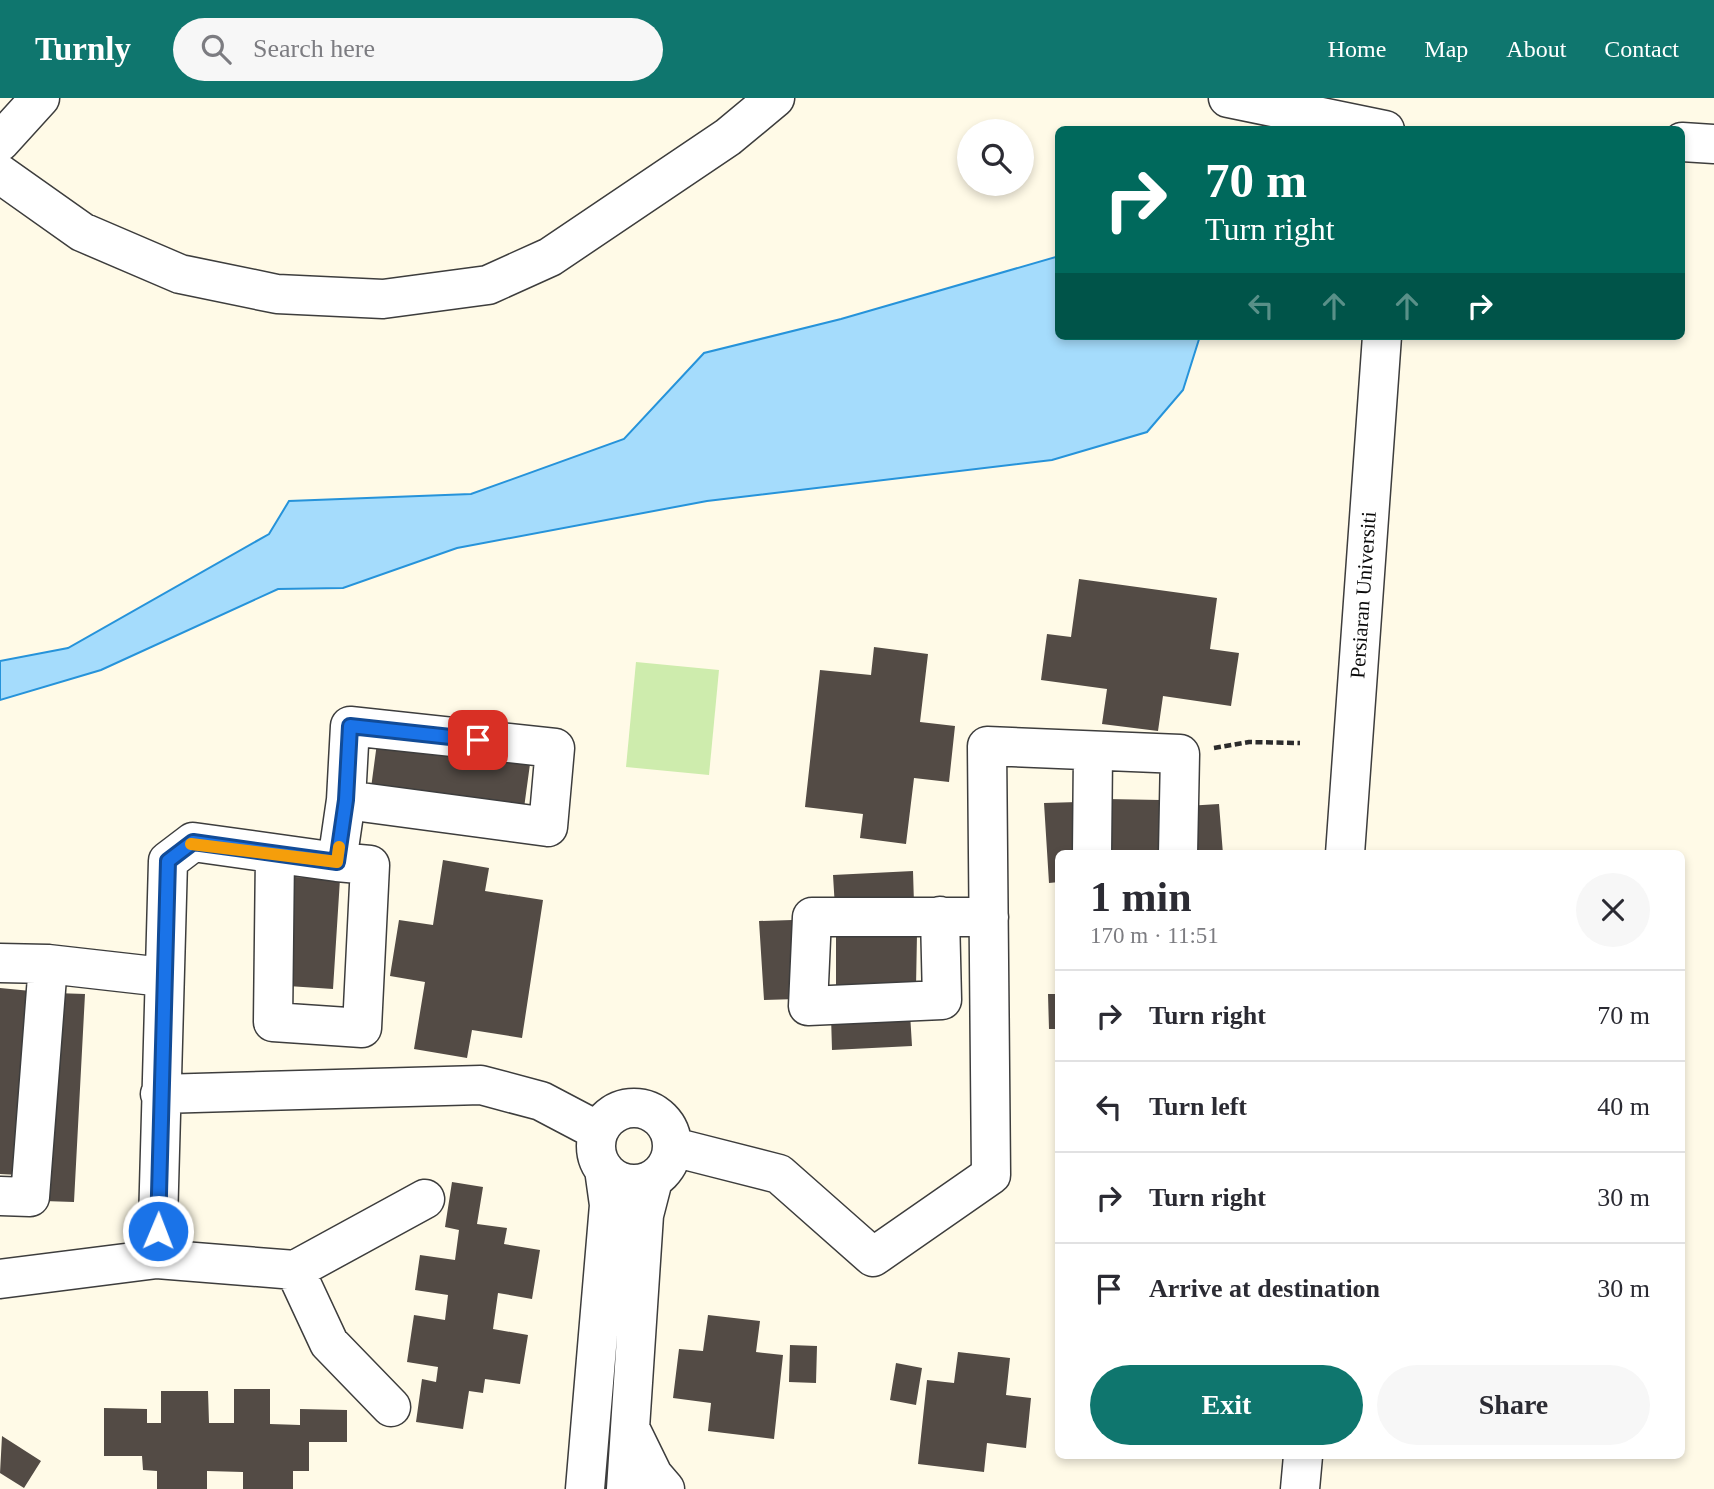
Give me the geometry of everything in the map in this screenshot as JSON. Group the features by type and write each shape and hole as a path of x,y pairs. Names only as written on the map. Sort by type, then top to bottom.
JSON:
{"street":[{"path":"0,142 40,98"},
{"path":"0,174 82,232 180,274 277,294 383,299 488,285 550,257 728,137 775,98"},
{"path":"1228,98 1313,122 1349,126"},
{"path":"1685,142 1714,144"},
{"name":"Persiaran Universiti","path":"1345,850 1382,340"},
{"path":"337,862 346,800 350,726 555,748 548,827 346,800"},
{"path":"673,1147 779,1174 873,1257 991,1175 987,746 1180,754 1178,850"},
{"path":"1092,850 1093,752"},
{"path":"157,1259 168,861 193,842 370,865 362,1028 273,1021 275,854"},
{"path":"940,916 989,917"},
{"path":"0,963 48,964 163,977"},
{"path":"0,1196 30,1197 48,964"},
{"path":"160,1094 481,1084 541,1101 598,1131"},
{"path":"569,1489 586,1471 609,1205 604,1169 596,1144 598,1131 615,1112 642,1107 664,1121 671,1133 673,1147 663,1172 653,1180 627,1184 604,1169"},
{"path":"626,1489 644,1215 653,1180"},
{"path":"0,1279 157,1259 295,1270 425,1199"},
{"path":"295,1270 329,1343 391,1407"},
{"path":"629,1426 653,1475 665,1489"},
{"path":"1300,1489 1303,1459"}],"path":[{"path":"1249,742 1300,743"}],"green space":[{"path":"636,662 719,670 709,775 626,767"}],"water":[{"path":"1055,257 1055,340 1199,340 1183,390 1147,432 1052,460 707,501 457,548 343,588 278,589 101,670 0,700 0,661 68,648 269,534 289,501 471,494 624,439 704,353 841,319"}],"building":[{"path":"1079,579 1217,598 1210,649 1239,653 1231,706 1163,696 1158,731 1102,724 1107,689 1041,680 1047,634 1071,637"},
{"path":"874,647 928,654 920,722 955,726 949,782 914,778 906,844 860,838 863,814 805,807 820,670 871,675"},
{"path":"377,743 530,764 524,808 371,788"},
{"path":"1107,799 1160,800 1160,850 1107,850"},
{"path":"1078,802 1081,850 1055,850 1055,882 1049,883 1044,803"},
{"path":"1219,804 1223,850 1189,850 1186,806"},
{"path":"443,860 489,868 485,891 543,900 522,1038 472,1030 467,1058 414,1049 425,982 390,976 399,920 433,925"},
{"path":"913,871 914,904 835,908 833,875"},
{"path":"295,877 340,879 333,989 288,986"},
{"path":"792,920 797,999 764,1000 759,921"},
{"path":"836,932 917,934 916,987 836,985"},
{"path":"0,988 31,991 19,1175 0,1174"},
{"path":"55,993 85,994 74,1202 44,1201"},
{"path":"1048,994 1055,994 1055,1029 1049,1029"},
{"path":"910,1013 912,1046 832,1050 831,1016"},
{"path":"452,1182 483,1187 477,1224 507,1228 504,1244 540,1250 532,1299 498,1293 493,1329 528,1335 520,1384 485,1379 483,1393 469,1391 463,1429 416,1422 422,1379 436,1382 438,1367 407,1362 414,1315 445,1320 448,1295 415,1290 420,1255 455,1260 459,1230 445,1227"},
{"path":"708,1315 760,1321 756,1352 783,1355 774,1439 708,1431 711,1403 673,1398 679,1349 703,1351"},
{"path":"790,1345 817,1346 816,1383 789,1382"},
{"path":"958,1352 1010,1358 1006,1395 1031,1398 1026,1448 987,1443 984,1472 918,1464 927,1380 954,1383"},
{"path":"896,1363 922,1368 916,1405 890,1400"},
{"path":"234,1389 270,1389 270,1424 300,1425 300,1409 347,1410 347,1442 309,1442 309,1471 293,1471 293,1489 243,1489 243,1472 207,1471 207,1489 157,1489 157,1471 143,1470 142,1456 104,1456 104,1408 147,1409 147,1423 161,1423 161,1391 208,1391 209,1423 234,1423"},
{"path":"2,1436 41,1461 24,1488 0,1473"}],"slow traffic":[{"path":"191,844 193,842 337,862 339,847"}],"route":[{"path":"158,1231 168,861 193,842 337,862 346,800 350,726 478,740"}]}
